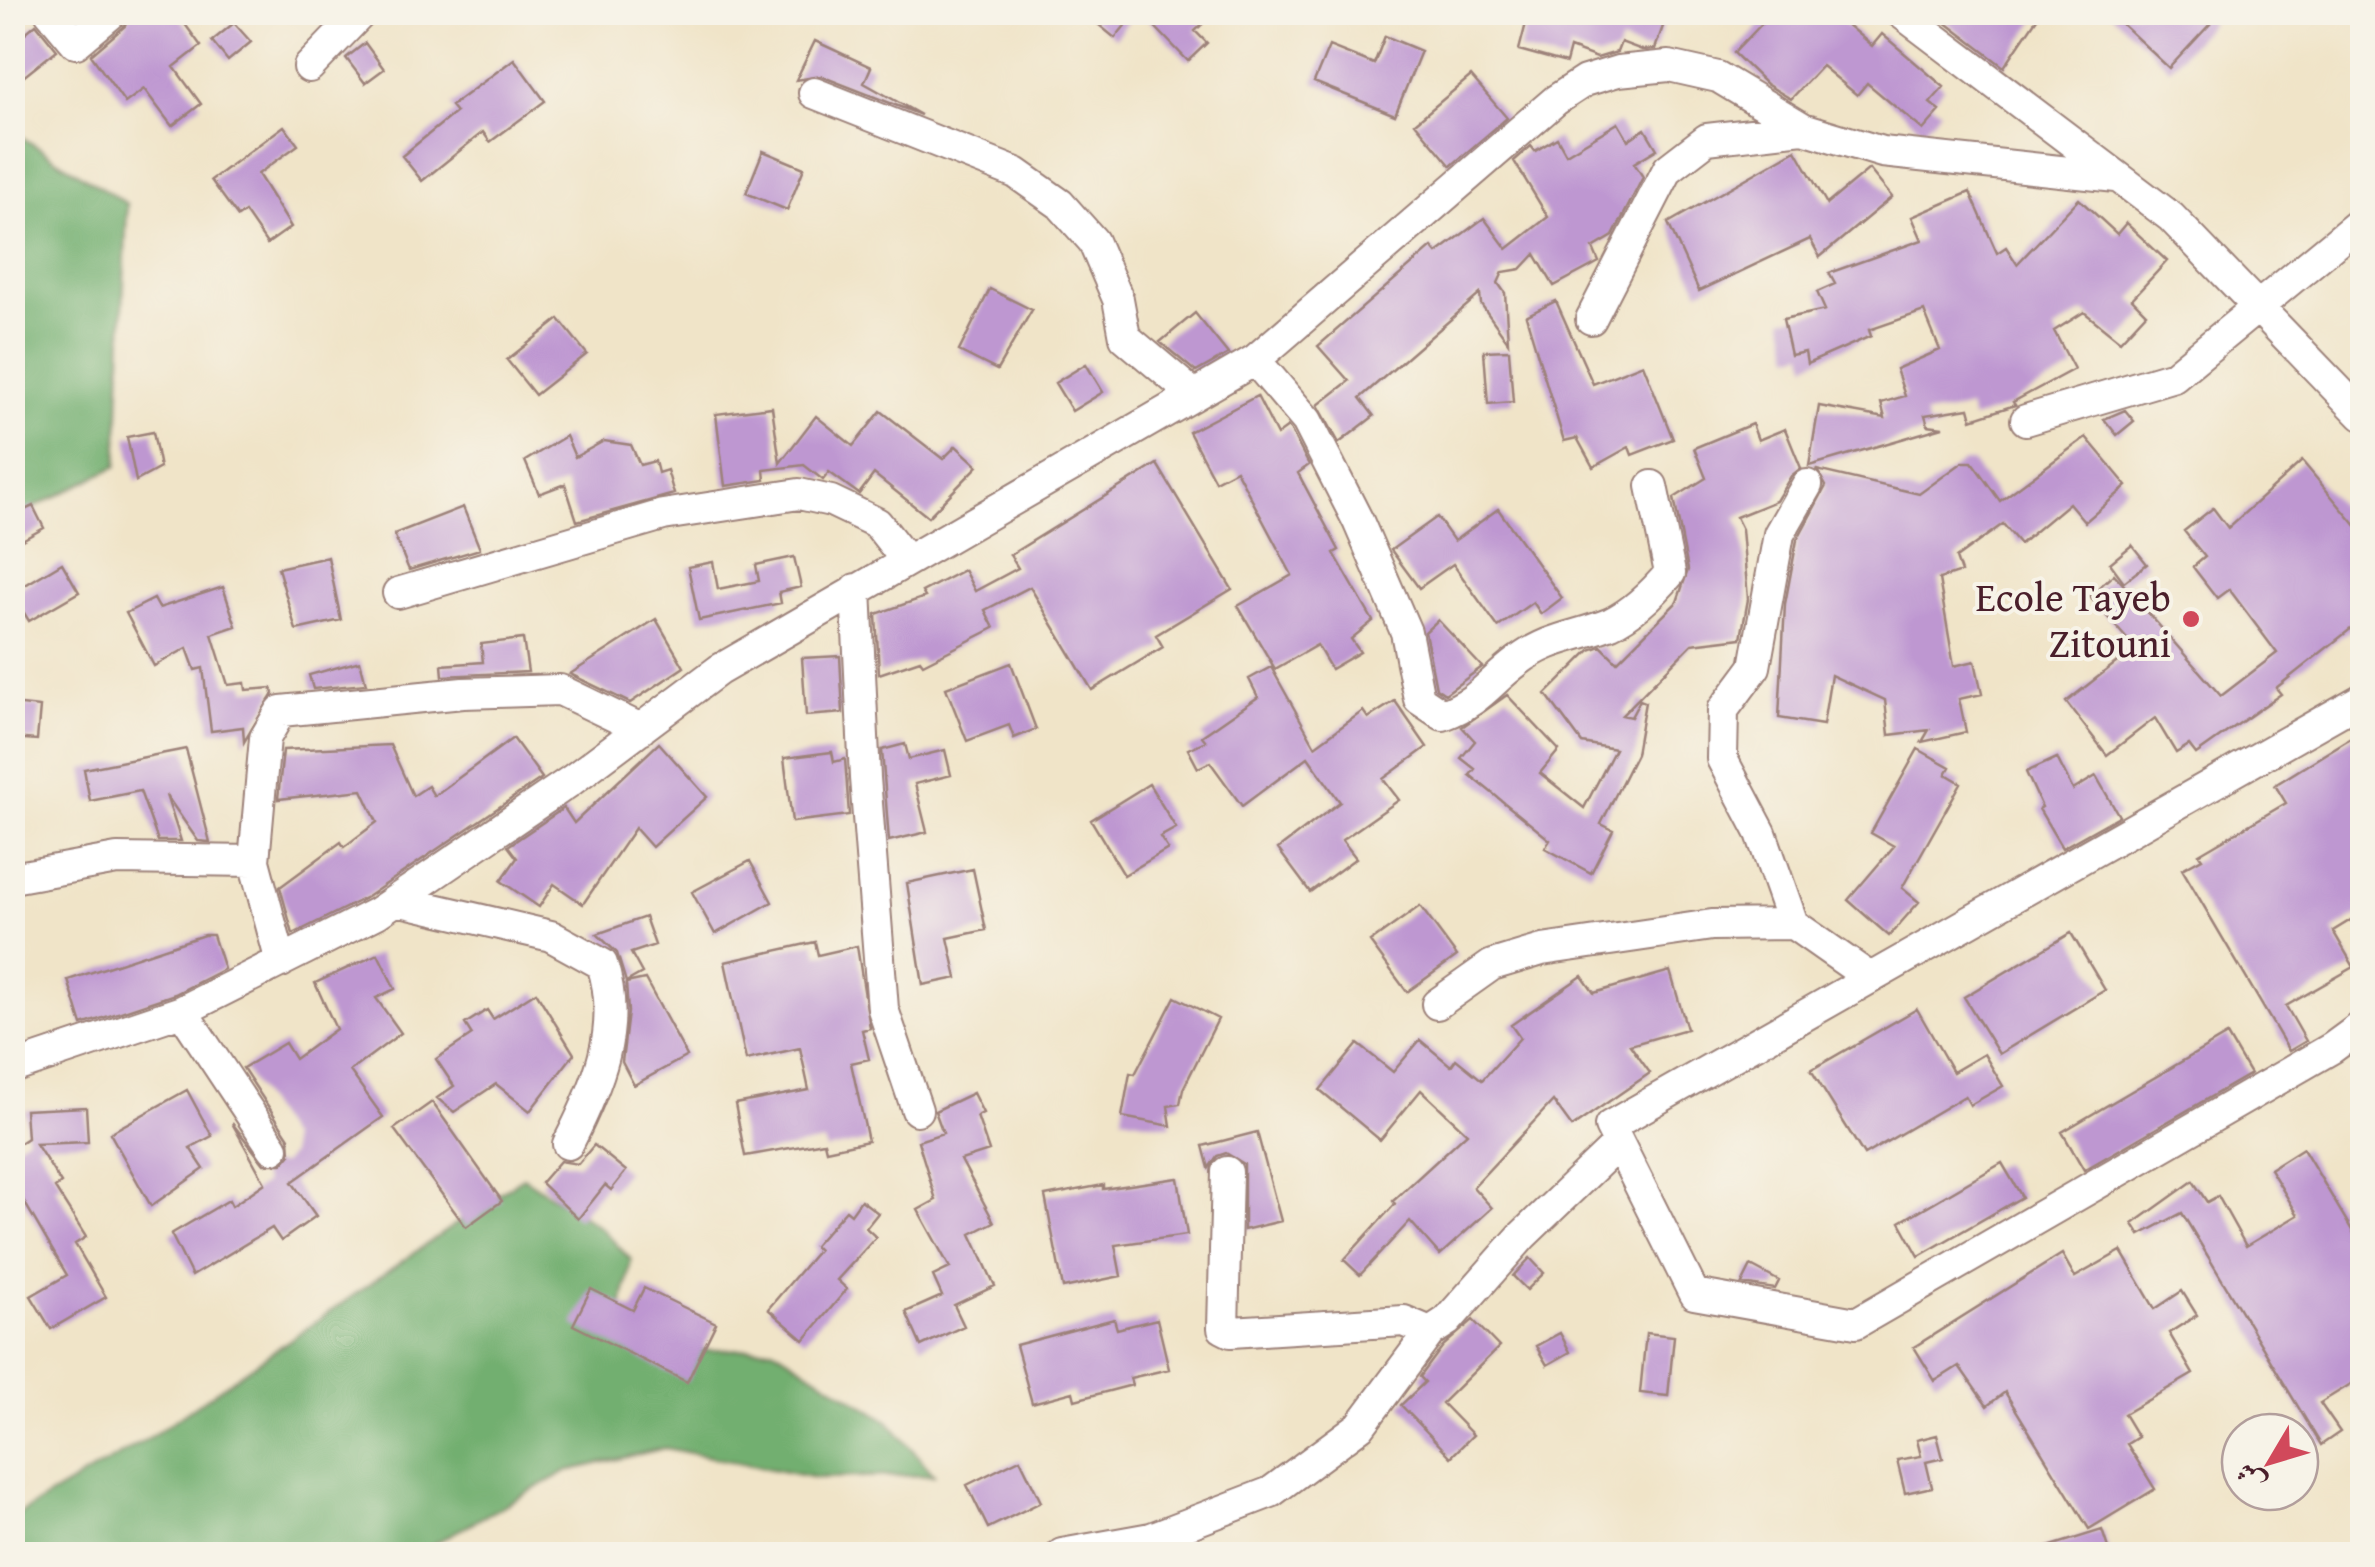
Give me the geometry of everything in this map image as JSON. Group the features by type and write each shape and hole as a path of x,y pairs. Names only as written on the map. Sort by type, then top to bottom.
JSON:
{"street":[{"path":"50,12 76,43 113,12"},
{"path":"309,67 362,12"},
{"path":"1900,12 2171,217 2258,309 2359,403"},
{"path":"12,1068 182,1011 396,900 718,670 1255,360 1556,100 1585,81 1618,71 1669,66 1718,76 1802,128 1882,152 2116,178"},
{"path":"814,93 1016,172 1060,204 1093,241 1118,299 1125,337 1194,395"},
{"path":"1591,319 1668,169 1707,139 1802,128"},
{"path":"2026,420 2174,376 2362,221"},
{"path":"1255,360 1307,420 1358,521 1406,632 1419,699 1443,715 1473,703 1518,661 1560,636 1611,622 1650,597 1670,573 1652,486"},
{"path":"1807,486 1780,534 1754,667 1723,710 1722,758 1760,833 1793,924 1870,978"},
{"path":"398,592 663,515 799,494 831,500 877,523 906,560"},
{"path":"856,589 864,778 883,1009 917,1110"},
{"path":"280,962 254,861 266,738 281,711 463,693 560,690 640,729"},
{"path":"2362,698 1610,1126 1694,1294 1856,1323 2332,1048 2362,1026"},
{"path":"12,878 117,858 254,861"},
{"path":"396,900 551,936 602,964 613,997 600,1080 568,1144"},
{"path":"1437,1004 1492,965 1542,950 1712,925 1793,924"},
{"path":"182,1011 274,1148"},
{"path":"1062,1554 1152,1538 1272,1492 1360,1426 1430,1332 1447,1321 1522,1236 1618,1144"},
{"path":"1227,1172 1223,1328 1230,1332 1404,1321 1430,1332"}],"green space":[{"path":"12,131 127,204 117,466 13,518"},
{"path":"523,1177 602,1229 631,1260 621,1312 690,1351 773,1348 888,1421 934,1475 816,1478 665,1448 567,1471 415,1554 13,1554 12,1518 152,1436"}],"building":[{"path":"131,12 176,12 201,46 174,67 201,104 172,126 144,89 125,103 91,55 125,26"},
{"path":"1083,12 1136,12 1115,38"},
{"path":"1141,12 1215,12 1195,31 1207,43 1188,61"},
{"path":"1529,12 1593,12 1615,20 1618,12 1668,12 1655,49 1642,50 1621,42 1617,52 1597,58 1570,48 1566,63 1519,50"},
{"path":"1773,12 1832,12 1872,46 1882,34 1944,87 1930,103 1940,111 1923,130 1867,83 1857,95 1822,66 1791,99 1766,84 1734,53"},
{"path":"1932,12 2041,12 2004,67"},
{"path":"2109,12 2200,12 2211,23 2169,68"},
{"path":"234,23 251,42 228,61 212,41"},
{"path":"36,24 57,50 12,86 12,44"},
{"path":"1385,36 1421,51 1395,115 1314,82 1329,46 1374,64"},
{"path":"815,41 871,67 864,83 921,115 821,76 796,80"},
{"path":"365,43 384,69 365,83 346,58"},
{"path":"514,59 545,101 490,142 483,132 422,181 402,156 456,112 451,106"},
{"path":"1471,76 1507,118 1451,166 1415,123"},
{"path":"1618,123 1628,140 1645,129 1657,149 1634,163 1643,177 1613,236 1593,248 1599,262 1554,286 1535,254 1521,269 1503,272 1498,283 1505,293 1508,342 1481,304 1480,294 1360,398 1374,416 1339,443 1318,405 1349,381 1318,346 1432,247 1437,253 1484,218 1507,249 1548,217 1514,161 1531,146 1535,151 1557,138 1566,154"},
{"path":"284,126 298,145 258,174 291,227 267,244 245,212 238,217 211,180"},
{"path":"1796,150 1827,204 1869,169 1892,197 1820,257 1810,239 1699,291 1668,223"},
{"path":"763,151 804,168 787,210 746,193"},
{"path":"1970,192 1997,253 2006,247 2017,264 2079,199 2117,234 2126,223 2167,261 2132,299 2146,313 2120,341 2084,312 2054,331 2074,369 2013,402 2015,405 1972,419 1969,408 1925,415 1928,425 1943,427 1809,466 1819,406 1885,418 1881,403 1905,396 1896,369 1940,350 1924,311 1869,330 1871,336 1807,364 1805,352 1791,355 1783,319 1825,310 1817,292 1835,284 1829,273 1922,240 1912,217"},
{"path":"990,289 1032,310 997,370 959,351"},
{"path":"1556,301 1593,384 1643,364 1673,439 1632,455 1629,447 1593,467 1577,438 1564,441 1526,316"},
{"path":"1195,313 1228,354 1196,372 1160,342"},
{"path":"559,319 587,354 535,395 507,360"},
{"path":"1509,350 1513,402 1488,404 1484,351"},
{"path":"1086,364 1103,392 1072,411 1055,383"},
{"path":"1257,396 1277,435 1288,427 1309,465 1298,473 1339,550 1334,553 1373,621 1351,639 1360,652 1331,669 1317,645 1275,669 1238,606 1292,575 1236,470 1215,481 1189,432"},
{"path":"772,407 780,463 816,416 853,446 881,411 943,459 956,446 978,466 928,517 874,474 859,494 829,472 823,480 804,465 764,470 765,480 725,486 716,414"},
{"path":"2125,410 2134,421 2117,435 2104,419"},
{"path":"1752,424 1758,440 1785,429 1801,468 1791,476 1776,501 1736,517 1742,529 1748,599 1741,638 1692,644 1622,715 1631,717 1640,700 1645,702 1636,754 1601,824 1613,830 1591,873 1545,848 1550,840 1470,775 1475,769 1461,758 1475,741 1462,727 1507,695 1559,750 1540,773 1584,808 1615,749 1582,743 1546,694 1590,650 1601,646 1617,662 1677,602 1688,570 1674,498 1706,478 1694,448"},
{"path":"153,432 160,468 136,481 127,437"},
{"path":"566,436 575,457 604,441 631,445 640,465 655,461 658,473 667,470 674,494 577,521 565,484 539,494 525,461"},
{"path":"2086,437 2127,486 2085,522 2069,503 2020,544 2003,524 1956,558 1961,572 1939,579 1954,666 1975,661 1982,694 1959,699 1966,732 1922,742 1929,730 1889,735 1885,700 1831,675 1823,725 1779,718 1785,604 1797,540 1826,486 1817,470 1919,494 1963,462 1972,462 2000,501"},
{"path":"2302,461 2362,533 2362,620 2276,688 2281,694 2196,754 2189,745 2176,753 2155,718 2107,755 2066,702 2135,648 2089,596 2114,574 2221,696 2277,653 2229,589 2217,598 2193,567 2205,557 2184,531 2213,508 2228,528"},
{"path":"1157,464 1232,589 1156,635 1163,647 1092,690 1030,587 985,610 994,628 923,664 920,660 879,674 876,614 925,597 922,592 964,570 975,591 1018,568 1010,555"},
{"path":"33,506 44,528 22,540 12,516"},
{"path":"463,507 480,549 409,570 394,534"},
{"path":"1498,509 1562,598 1541,614 1533,602 1498,627 1453,564 1419,588 1391,550 1437,517 1454,541"},
{"path":"2132,545 2147,564 2124,582 2110,563"},
{"path":"328,557 341,620 296,630 278,568"},
{"path":"794,557 801,587 779,592 781,603 699,620 688,567 713,562 718,589 759,581 756,565"},
{"path":"62,563 79,592 29,621 12,593"},
{"path":"223,587 236,626 212,634 228,685 245,683 246,690 272,688 273,694 244,742 243,727 211,731 203,668 195,670 187,648 154,666 126,613 154,599 159,608"},
{"path":"656,619 684,667 630,703 570,674"},
{"path":"1438,620 1482,667 1445,694 1436,688 1425,632"},
{"path":"523,639 528,672 443,676 442,665 483,662 481,644"},
{"path":"840,656 843,713 806,716 802,658"},
{"path":"360,661 366,684 313,689 309,675"},
{"path":"1011,663 1036,729 1014,738 1009,725 967,741 946,688"},
{"path":"1271,667 1315,746 1363,711 1368,718 1395,701 1427,747 1383,779 1399,800 1342,840 1356,858 1310,892 1278,849 1340,802 1308,757 1242,806 1210,762 1198,768 1188,749 1206,741 1202,736 1258,697 1249,679"},
{"path":"12,704 40,707 37,740 12,738"},
{"path":"2362,731 2362,913 2333,931 2354,967 2286,1006 2306,1041 2289,1051 2182,869 2202,858 2199,854 2286,803 2275,785"},
{"path":"513,738 542,778 367,897 293,934 280,887 341,842 344,847 377,822 362,790 278,799 283,750 390,745 413,796 428,786 434,796"},
{"path":"659,743 707,797 652,847 635,828 583,904 554,884 539,907 501,881 517,858 508,846 564,808 574,823"},
{"path":"905,744 909,759 945,750 951,775 915,784 927,832 889,841 882,750"},
{"path":"186,749 210,842 198,841 166,795 181,841 158,841 140,791 90,801 84,769"},
{"path":"1918,749 1950,767 1946,774 1961,783 1902,888 1919,902 1889,936 1848,900 1894,846 1871,833"},
{"path":"832,752 834,762 845,759 849,815 792,822 784,758"},
{"path":"2057,758 2073,790 2096,776 2119,816 2062,848 2039,809 2042,807 2026,772"},
{"path":"1149,784 1176,828 1160,837 1168,849 1124,875 1091,820"},
{"path":"750,861 772,902 715,934 692,892"},
{"path":"973,869 986,930 948,938 957,978 923,985 907,883"},
{"path":"1420,906 1457,956 1407,992 1370,942"},
{"path":"645,917 655,945 631,953 642,973 626,982 617,953 597,934"},
{"path":"2071,933 2105,990 1999,1054 1964,997"},
{"path":"213,935 224,969 175,994 82,1025 68,980"},
{"path":"815,942 818,955 857,946 870,1028 862,1030 869,1059 851,1063 868,1141 826,1150 824,1142 745,1156 735,1104 809,1090 800,1048 746,1060 725,962"},
{"path":"378,954 395,989 376,998 401,1033 350,1071 383,1117 292,1182 316,1216 281,1241 272,1228 192,1276 171,1234 229,1200 232,1206 265,1183 232,1123 264,1164 282,1164 290,1155 289,1138 243,1068 285,1043 295,1059 336,1029 315,983"},
{"path":"1670,971 1687,1029 1630,1045 1650,1073 1572,1127 1553,1101 1473,1187 1492,1208 1440,1255 1410,1221 1360,1275 1344,1260 1395,1204 1393,1201 1467,1133 1421,1090 1380,1140 1320,1090 1358,1044 1393,1072 1420,1040 1451,1066 1456,1059 1482,1080 1520,1038 1511,1025 1582,976 1594,993"},
{"path":"645,979 687,1056 634,1085 622,1062 628,1012 626,983"},
{"path":"536,992 574,1054 530,1111 496,1084 454,1112 437,1098 454,1086 436,1059 472,1035 465,1024 487,1010 493,1019"},
{"path":"1175,997 1218,1019 1183,1089 1180,1104 1168,1106 1171,1126 1122,1117 1130,1073 1135,1074"},
{"path":"1917,1009 1953,1072 1984,1054 2003,1086 1970,1105 1965,1096 1864,1155 1811,1070"},
{"path":"2227,1035 2250,1074 2084,1170 2062,1132"},
{"path":"187,1090 212,1136 190,1148 204,1169 151,1206 110,1133"},
{"path":"973,1093 983,1113 977,1116 989,1151 961,1160 994,1222 971,1234 995,1286 954,1305 964,1326 921,1346 906,1312 942,1296 933,1276 950,1268 918,1210 936,1200 918,1141 943,1133 935,1111"},
{"path":"432,1102 502,1201 466,1227 394,1129"},
{"path":"86,1107 88,1142 36,1144 61,1183 55,1188 86,1237 75,1244 106,1297 51,1329 31,1296 67,1275 12,1181 12,1148 27,1138 25,1110"},
{"path":"1257,1132 1281,1221 1244,1230 1244,1164 1226,1153 1217,1156 1209,1168 1203,1146"},
{"path":"594,1145 626,1171 611,1190 605,1185 578,1219 541,1183 560,1161 578,1164"},
{"path":"2303,1148 2362,1247 2362,1377 2320,1403 2340,1432 2321,1445 2320,1412 2301,1412 2182,1213 2140,1235 2133,1224 2193,1181 2207,1202 2218,1196 2246,1246 2298,1215 2270,1169"},
{"path":"2002,1163 2022,1197 1919,1256 1900,1222"},
{"path":"1178,1178 1187,1235 1115,1245 1121,1276 1063,1288 1045,1196 1103,1185 1103,1189"},
{"path":"861,1200 878,1213 866,1228 876,1237 837,1280 847,1289 804,1340 768,1309 818,1250 814,1246 846,1210 851,1214"},
{"path":"2121,1251 2155,1309 2182,1291 2197,1315 2169,1333 2193,1374 2124,1414 2138,1437 2127,1444 2155,1489 2089,1529 2005,1392 1987,1406 1959,1366 1935,1381 1914,1347 2062,1254 2075,1277"},
{"path":"1530,1258 1544,1273 1527,1290 1513,1276"},
{"path":"1751,1266 1779,1281 1775,1289 1742,1284"},
{"path":"644,1288 716,1323 687,1382 573,1325 591,1289 633,1310"},
{"path":"1114,1319 1117,1329 1157,1319 1169,1369 1130,1378 1132,1385 1075,1400 1073,1392 1032,1403 1016,1345"},
{"path":"1473,1320 1499,1347 1442,1403 1473,1435 1451,1457 1401,1405 1425,1382 1420,1377 1443,1346"},
{"path":"1560,1333 1570,1352 1547,1365 1536,1346"},
{"path":"1646,1333 1674,1336 1668,1396 1640,1393"},
{"path":"1937,1435 1943,1458 1926,1462 1932,1487 1905,1493 1897,1460 1921,1456 1917,1440"},
{"path":"1020,1459 1041,1502 988,1528 967,1485"},
{"path":"2102,1530 2110,1554 2039,1554 2038,1550"}],"place":[{"name":"Ecole Tayeb Zitouni","path":"2191,619"}]}
